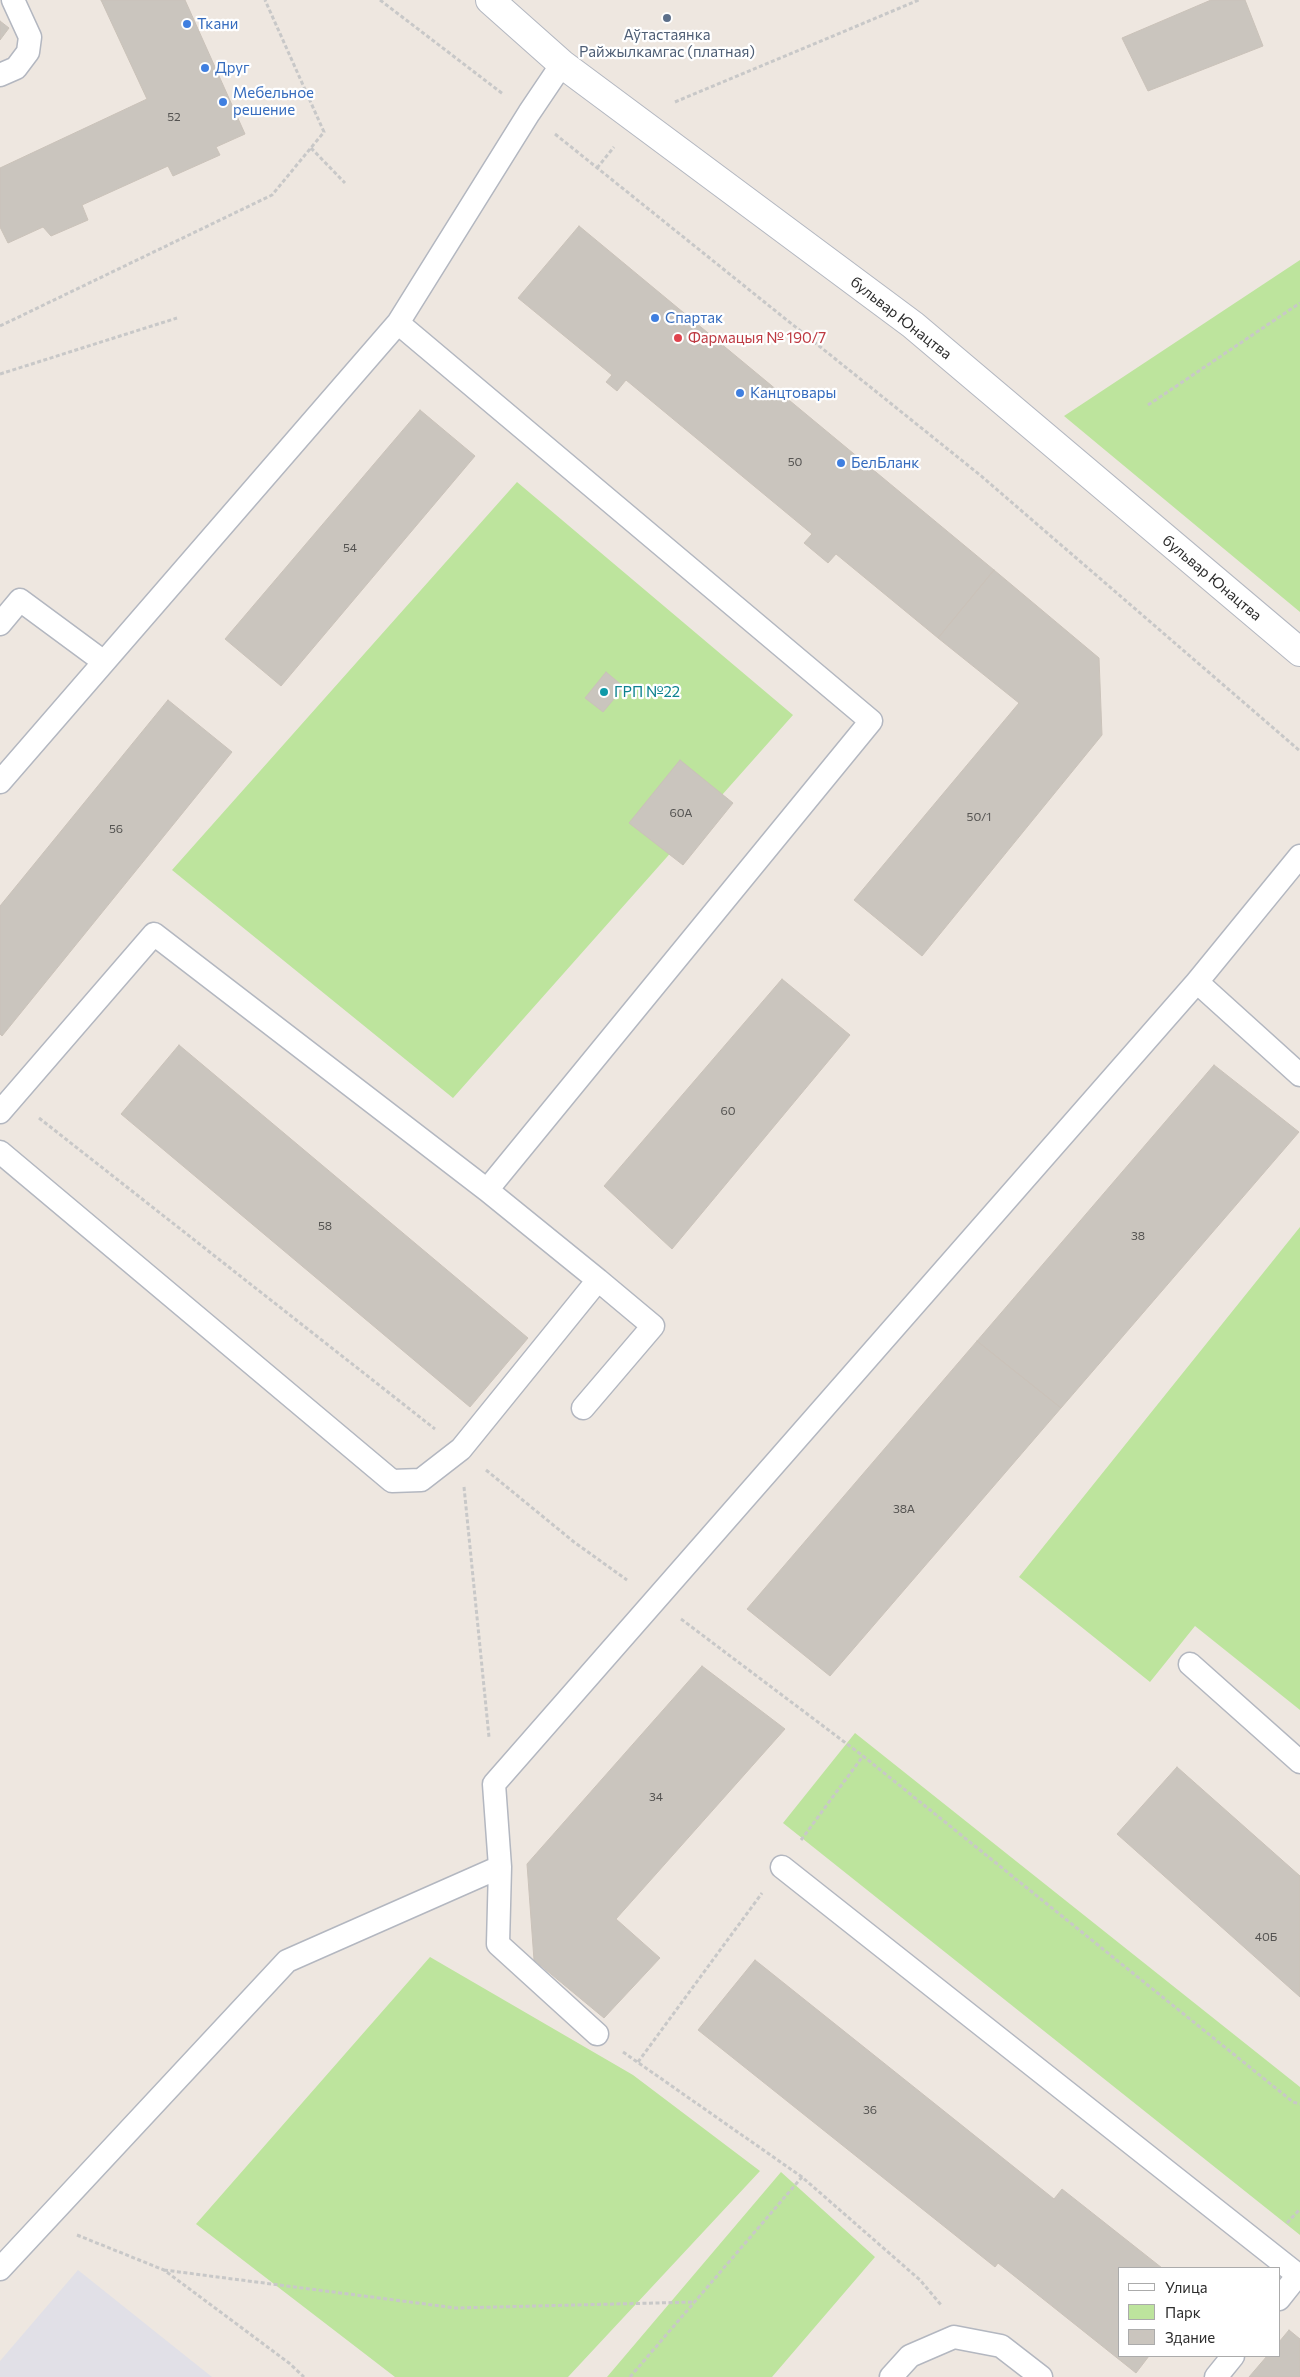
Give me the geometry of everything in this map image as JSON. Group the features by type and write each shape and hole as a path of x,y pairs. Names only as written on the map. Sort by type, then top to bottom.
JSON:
{"street":[{"name":"бульвар Юнацтва","path":"490,0 562,64 913,325 1300,652"}],"lane":[{"path":"0,75 16,68 28,52 30,37 12,0"},
{"path":"0,782 398,322 529,113 562,64"},
{"path":"398,322 871,721 487,1190"},
{"path":"0,624 20,600 104,662"},
{"path":"597,2034 498,1944 500,1867 494,1784 1197,982 1300,856"},
{"path":"6,1104 154,934 487,1190 653,1326 583,1408"},
{"path":"1197,982 1300,1076"},
{"path":"0,1152 392,1481 421,1480 461,1449 598,1280"},
{"path":"1190,1664 1300,1762"},
{"path":"782,1866 1299,2275 1280,2298"},
{"path":"0,2269 287,1960 500,1867"},
{"path":"891,2377 910,2356 954,2337 1001,2346 1041,2377"},
{"path":"1216,2377 1232,2357"}],"path":[{"path":"0,326 272,195 311,148 324,132 266,0"},
{"path":"380,0 529,113 980,475 1300,751"},
{"path":"597,168 635,118 919,0"},
{"path":"311,148 345,183"},
{"path":"1148,405 1300,302"},
{"path":"0,374 177,318"},
{"path":"6,1104 461,1449 574,1542 863,1756 1293,2102 1300,2104"},
{"path":"461,1449 494,1784"},
{"path":"638,2062 863,1756"},
{"path":"597,2034 802,2177 920,2280 942,2306 954,2337"},
{"path":"630,2377 802,2177"},
{"path":"45,2222 164,2270 456,2308 695,2302"},
{"path":"164,2270 289,2363 304,2377"}],"shaded area":[{"path":"78,2270 212,2377 0,2377 0,2361"}],"green space":[{"path":"1300,260 1300,612 1064,416"},
{"path":"517,482 793,715 453,1098 172,870"},
{"path":"1300,1227 1300,1710 1195,1626 1150,1682 1019,1577"},
{"path":"855,1733 1300,2087 1300,2235 783,1823"},
{"path":"430,1957 633,2075 760,2171 568,2377 395,2377 196,2224"},
{"path":"781,2172 875,2257 772,2377 607,2377"}],"building":[{"path":"101,0 185,0 245,134 216,147 220,155 173,176 168,166 82,205 88,220 51,236 43,227 8,243 0,227 0,168 147,99"},
{"path":"1211,0 1245,0 1263,46 1148,91 1122,38"},
{"path":"0,21 9,28 0,40"},
{"path":"579,226 994,570 938,638 836,554 828,563 804,543 812,534 626,380 617,391 606,382 612,375 518,298"},
{"path":"420,410 475,456 281,686 225,639"},
{"path":"994,570 1099,658 1102,735 922,956 854,900 1019,703 938,638"},
{"name":"ГРП №22","path":"606,672 624,687 603,712 585,698"},
{"path":"168,700 232,752 2,1036 0,1034 0,906"},
{"path":"680,760 733,803 683,865 629,823"},
{"path":"782,979 850,1035 672,1249 604,1186"},
{"path":"179,1045 528,1338 470,1407 121,1114"},
{"path":"1214,1065 1299,1132 1061,1408 977,1341"},
{"path":"977,1341 1061,1408 830,1676 747,1609"},
{"path":"702,1666 785,1729 616,1919 660,1958 604,2018 534,1960 527,1864"},
{"path":"1177,1767 1300,1876 1300,1997 1117,1834"},
{"path":"755,1960 1054,2199 1062,2189 1161,2267 1118,2267 1118,2357 1148,2357 1136,2373 998,2263 995,2267 698,2030"},
{"path":"1289,2330 1300,2339 1300,2377 1249,2377 1266,2357 1280,2357 1280,2341"}],"place":[{"name":"Аўтастаянка Райжылкамгас (платная)","path":"667,18"},
{"name":"Ткани","path":"187,24"},
{"name":"Друг","path":"205,68"},
{"name":"Мебельное решение","path":"223,102"},
{"name":"Спартак","path":"655,318"},
{"name":"Фармацыя № 190/7","path":"678,338"},
{"name":"Канцтовары","path":"740,393"},
{"name":"БелБланк","path":"841,463"},
{"name":"ГРП №22","path":"604,692"}]}
